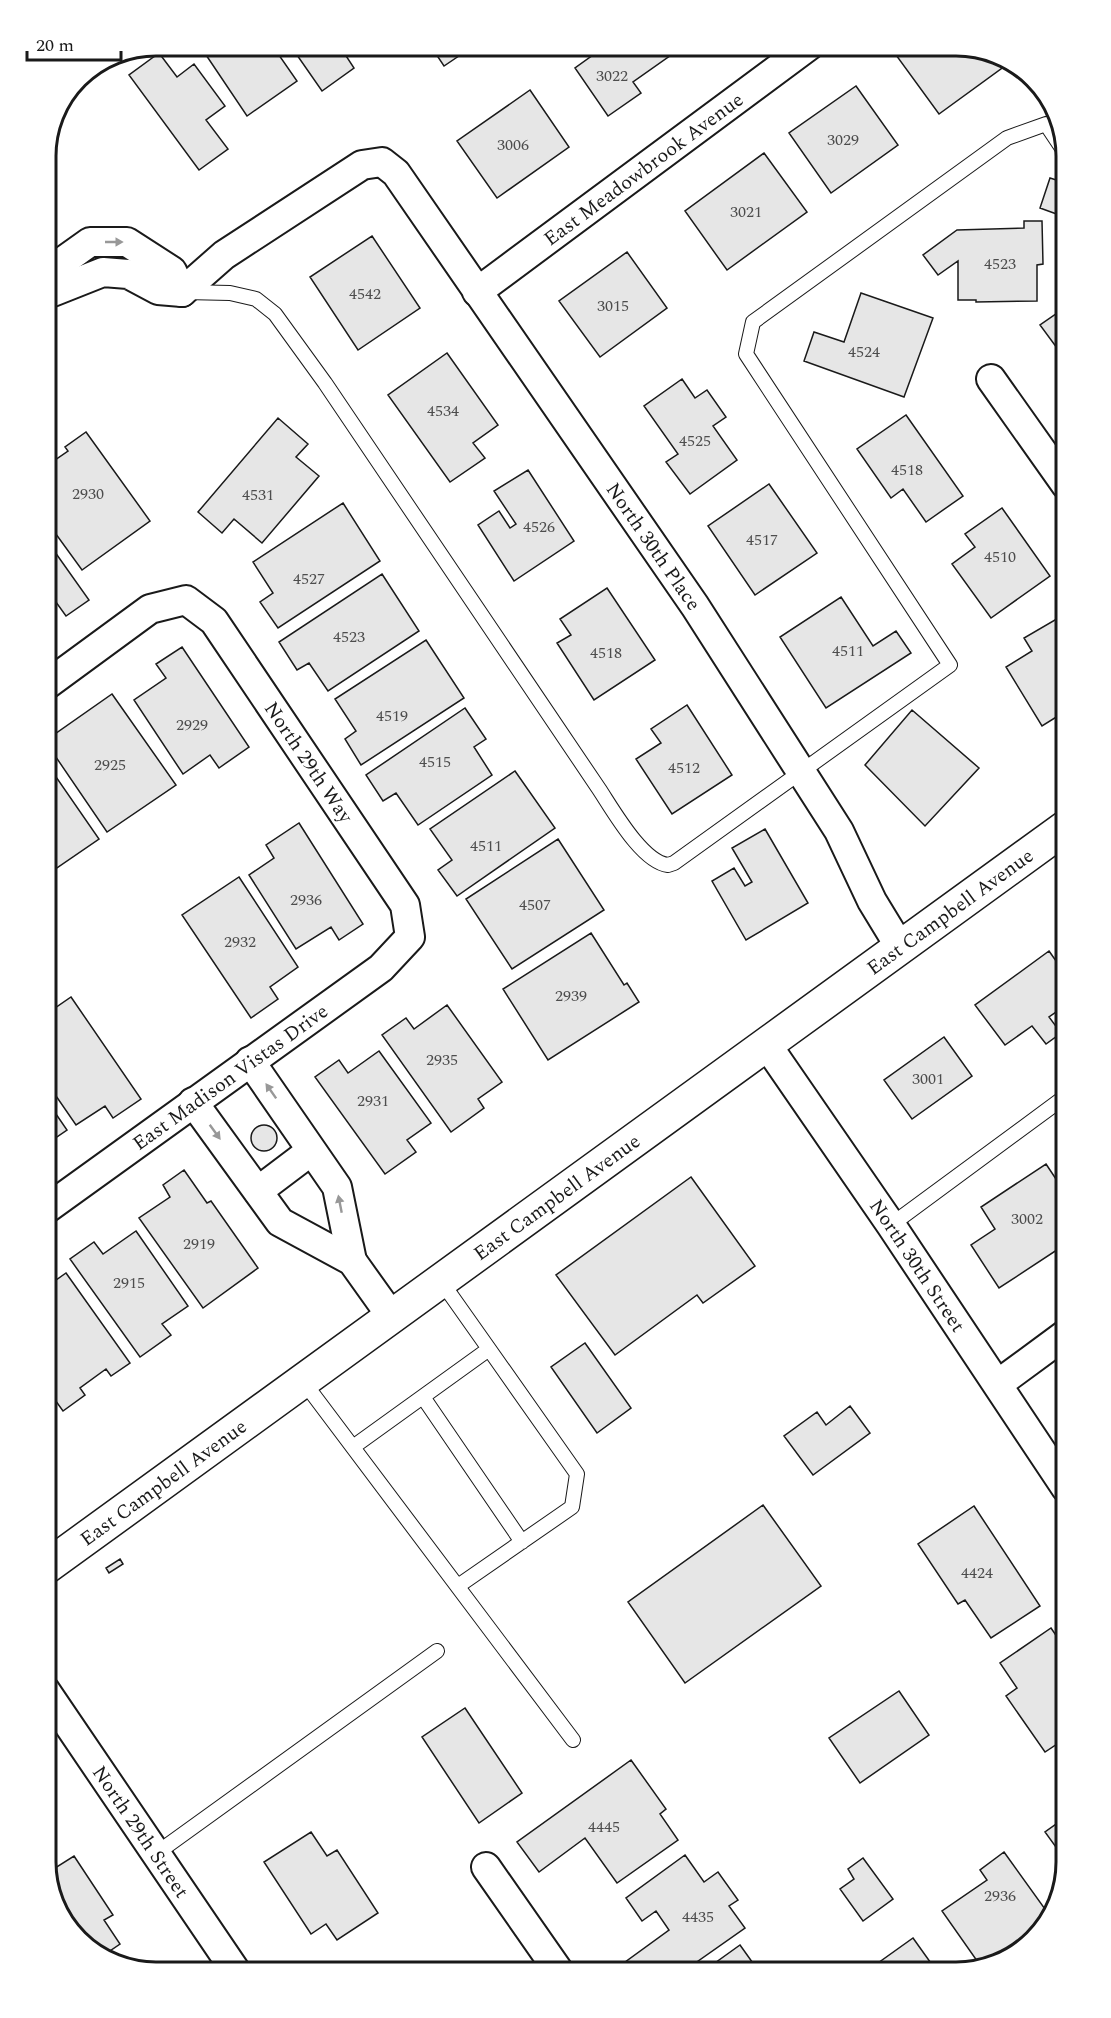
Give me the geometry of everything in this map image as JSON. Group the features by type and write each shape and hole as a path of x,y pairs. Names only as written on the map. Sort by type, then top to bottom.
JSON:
{"street":[{"name":"East Meadowbrook Avenue","path":"477,292 795,56"},
{"name":"North 30th Place","path":"182,292 224,255 362,165 382,162 396,173 695,606 839,831 872,901 900,947"},
{"path":"56,266 90,242 127,242 172,272 182,292"},
{"path":"56,291 103,272 128,273 158,290 182,292"},
{"path":"991,379 1056,471"},
{"name":"North 29th Way","path":"56,678 150,609 186,600 214,621 405,905 410,937"},
{"name":"East Campbell Avenue","path":"56,1560 1056,834"},
{"name":"East Madison Vistas Drive","path":"56,1202 381,968 410,937"},
{"name":"North 30th Street","path":"767,1045 891,1225 1056,1473"},
{"path":"250,1061 337,1187 352,1262 392,1317"},
{"path":"193,1102 280,1222 352,1262"},
{"path":"258,1191 311,1151"},
{"path":"998,1384 1056,1341"},
{"name":"North 29th Street","path":"56,1706 230,1962"},
{"path":"486,1867 552,1962"}],"lane":[{"path":"182,292 230,293 256,298 275,315 338,402 636,842 652,858 665,865 674,863 950,665 747,354 753,322 1007,138 1046,124 1054,136"},
{"path":"891,1225 1056,1103"},
{"path":"441,1281 577,1474 572,1508 458,1587"},
{"path":"353,1447 489,1349"},
{"path":"303,1381 573,1740"},
{"path":"423,1397 522,1542"},
{"path":"157,1852 437,1651"}],"building":[{"path":"155,56 161,56 177,77 194,64 225,106 206,120 228,149 199,170 129,75"},
{"path":"207,56 280,56 297,81 247,116"},
{"path":"298,56 346,56 354,68 322,91"},
{"path":"437,56 459,56 444,66"},
{"path":"592,56 670,56 633,82 641,93 608,116 575,68"},
{"path":"897,56 975,57 1003,68 939,114"},
{"path":"856,86 898,145 831,193 789,133"},
{"path":"530,90 569,147 497,198 457,141"},
{"path":"764,153 807,212 727,270 685,211"},
{"path":"1050,178 1056,180 1056,214 1040,208"},
{"path":"1024,221 1042,221 1043,264 1037,265 1037,301 958,300 958,261 938,275 923,255 957,230 1024,228"},
{"path":"372,236 420,308 358,350 310,277"},
{"path":"627,252 667,308 600,357 559,301"},
{"path":"861,293 933,318 904,397 804,361 814,332 844,342"},
{"path":"1056,314 1056,347 1040,325"},
{"path":"447,353 498,425 473,443 485,458 450,482 388,395"},
{"path":"682,379 695,398 707,390 726,417 713,426 737,460 690,494 666,462 678,454 644,406"},
{"path":"906,415 963,496 926,522 903,489 891,498 857,449"},
{"path":"278,418 308,444 296,457 319,476 262,543 234,519 222,533 198,512"},
{"path":"86,432 150,521 82,570 56,534 56,459 68,451 65,447"},
{"path":"528,470 574,541 514,581 478,525 499,511 510,528 516,524 494,491"},
{"path":"769,484 817,553 755,595 708,526"},
{"path":"343,503 380,561 278,628 260,602 273,593 253,562"},
{"path":"1002,508 1050,576 991,618 952,564 975,547 965,534"},
{"path":"56,554 89,600 66,616 56,602"},
{"path":"382,574 419,631 328,691 309,663 297,670 279,642"},
{"path":"607,588 655,660 594,700 557,643 571,635 560,619"},
{"path":"841,597 873,646 896,631 911,653 826,708 780,637"},
{"path":"1056,619 1056,717 1042,726 1006,667 1032,651 1024,638"},
{"path":"426,640 464,698 361,765 345,739 356,731 335,699"},
{"path":"182,647 249,747 219,768 210,755 183,774 134,700 166,678 156,664"},
{"path":"112,694 176,785 107,832 56,757 56,733"},
{"path":"687,705 732,775 672,814 636,759 661,743 651,729"},
{"path":"465,708 486,739 474,747 492,775 418,825 396,793 383,801 366,775"},
{"path":"912,710 979,768 925,826 865,765"},
{"path":"515,771 555,828 457,896 438,870 452,860 430,829"},
{"path":"56,777 99,839 56,868"},
{"path":"299,823 363,924 339,940 331,927 296,949 249,875 274,858 266,845"},
{"path":"765,829 808,903 746,940 712,881 734,868 745,886 752,882 732,848"},
{"path":"558,839 604,910 512,969 466,899"},
{"path":"239,877 298,967 270,987 278,999 251,1018 182,915"},
{"path":"591,933 624,985 627,983 639,1002 548,1060 503,989"},
{"path":"1049,951 1056,961 1056,1012 1049,1017 1056,1026 1056,1037 1046,1044 1032,1026 1005,1045 975,1005"},
{"path":"71,997 141,1099 113,1118 105,1106 76,1125 56,1096 56,1007"},
{"path":"447,1005 502,1082 478,1099 484,1108 451,1132 382,1035 406,1018 414,1029"},
{"path":"944,1037 972,1076 912,1119 884,1080"},
{"path":"379,1051 431,1123 407,1140 416,1152 385,1174 315,1077 339,1060 348,1073"},
{"path":"56,1114 67,1130 56,1138"},
{"path":"264,1125 273,1129 277,1138 273,1147 264,1151 255,1147 251,1138 255,1129"},
{"path":"1046,1164 1056,1179 1056,1251 999,1288 971,1245 995,1229 981,1207"},
{"path":"184,1170 207,1203 211,1201 258,1268 203,1308 139,1218 170,1197 163,1185"},
{"path":"691,1177 755,1266 703,1303 697,1295 615,1355 556,1275"},
{"path":"136,1231 188,1306 162,1324 171,1335 140,1357 70,1259 94,1242 103,1254"},
{"path":"66,1273 130,1363 111,1376 106,1369 80,1388 85,1395 63,1411 56,1401 56,1280"},
{"path":"585,1343 631,1408 597,1433 551,1367"},
{"path":"850,1406 870,1433 813,1475 784,1436 817,1412 826,1425"},
{"path":"763,1505 821,1586 685,1683 628,1602"},
{"path":"974,1506 1040,1606 991,1638 965,1600 958,1604 918,1544"},
{"path":"120,1559 123,1564 109,1573 106,1568"},
{"path":"1051,1628 1056,1635 1056,1745 1045,1752 1006,1696 1017,1688 1000,1663"},
{"path":"899,1691 929,1735 860,1783 829,1738"},
{"path":"465,1708 522,1793 479,1823 422,1737"},
{"path":"631,1760 666,1809 660,1814 678,1840 617,1883 585,1838 539,1872 517,1842"},
{"path":"1056,1824 1056,1847 1045,1832"},
{"path":"311,1832 327,1856 337,1850 378,1913 337,1940 326,1924 311,1934 264,1862"},
{"path":"1004,1852 1044,1908 1031,1928 1011,1946 977,1960 942,1911 987,1880 980,1870"},
{"path":"685,1855 704,1882 718,1872 738,1900 729,1906 745,1928 697,1962 625,1962 669,1930 656,1911 642,1921 626,1898"},
{"path":"74,1856 113,1915 104,1920 120,1944 110,1951 100,1946 76,1923 63,1901 57,1882 56,1867"},
{"path":"863,1858 893,1899 863,1921 840,1889 854,1879 848,1869"},
{"path":"913,1938 930,1962 879,1962"},
{"path":"740,1945 752,1962 716,1962"}]}
